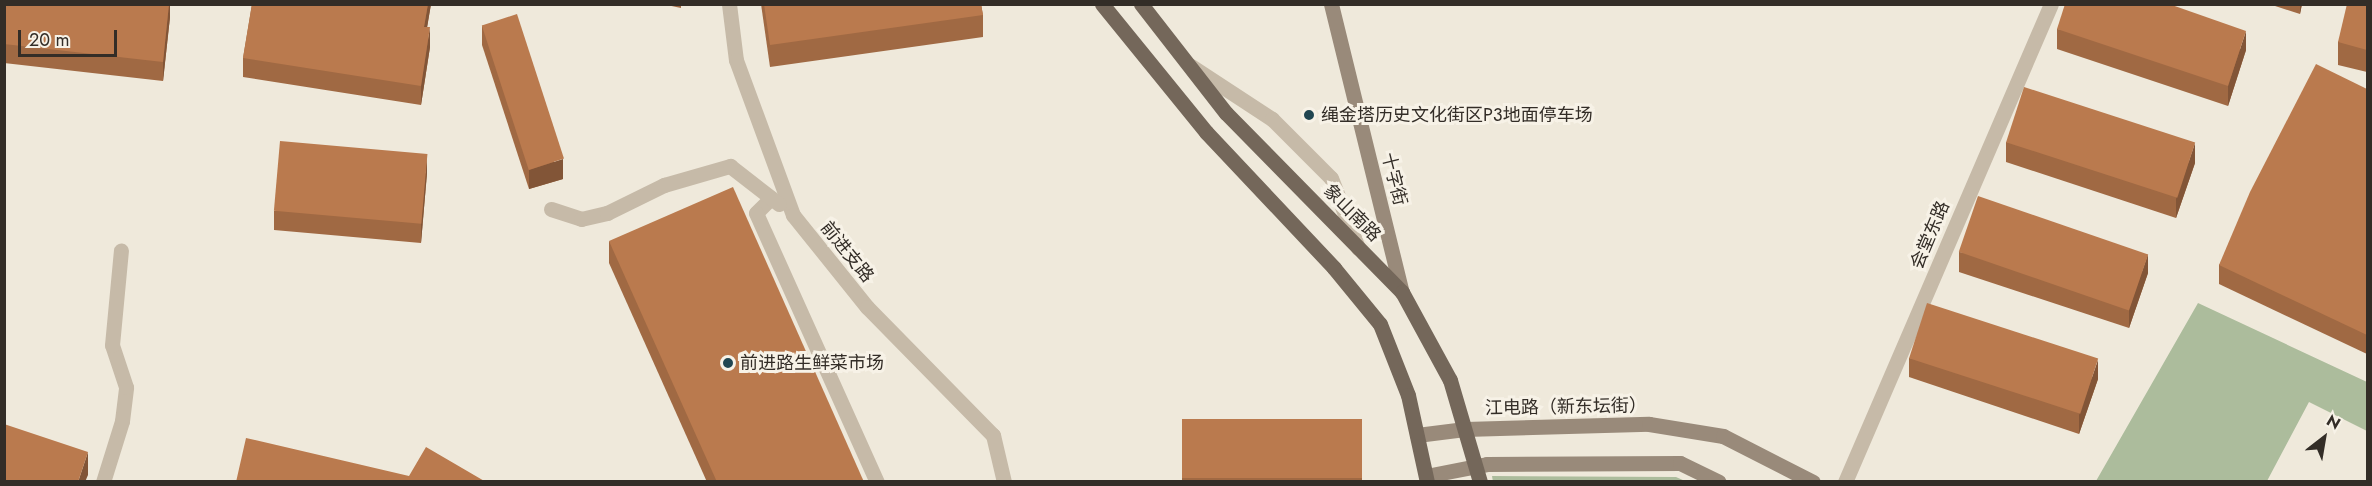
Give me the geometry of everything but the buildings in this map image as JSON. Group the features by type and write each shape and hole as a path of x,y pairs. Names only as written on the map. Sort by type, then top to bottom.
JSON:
{"main road":[{"path":"1102,4 1206,132 1334,268 1380,324 1408,395 1426,479"},
{"name":"象山南路","path":"1141,4 1226,113 1402,292 1450,380 1480,482"}],"street":[{"name":"前进支路","path":"729,4 736,60 793,215 867,308 993,435 1004,482"},
{"name":"十字街","path":"1331,4 1402,292"},
{"name":"会堂东路","path":"1845,482 2051,4"},
{"path":"1187,63 1272,119 1331,178 1358,248"},
{"path":"551,209 581,219 590,217 664,185 730,166 793,215"},
{"path":"771,198 756,213 877,482"},
{"path":"103,482 122,421 126,387 112,345 121,250"},
{"name":"江电路（新东坛街）","path":"1417,435 1465,429 1649,424 1723,436 1813,482"},
{"path":"1426,479 1477,466 1680,463 1719,482"}],"green space":[{"path":"2198,303 2367,382 2367,431 2309,402 2267,481 2096,481"},
{"path":"1492,476 1676,477 1685,481 1493,482"}],"place":[{"name":"绳金塔历史文化街区P3地面停车场","path":"1309,115"},
{"name":"前进路生鲜菜市场","path":"728,363"}]}
